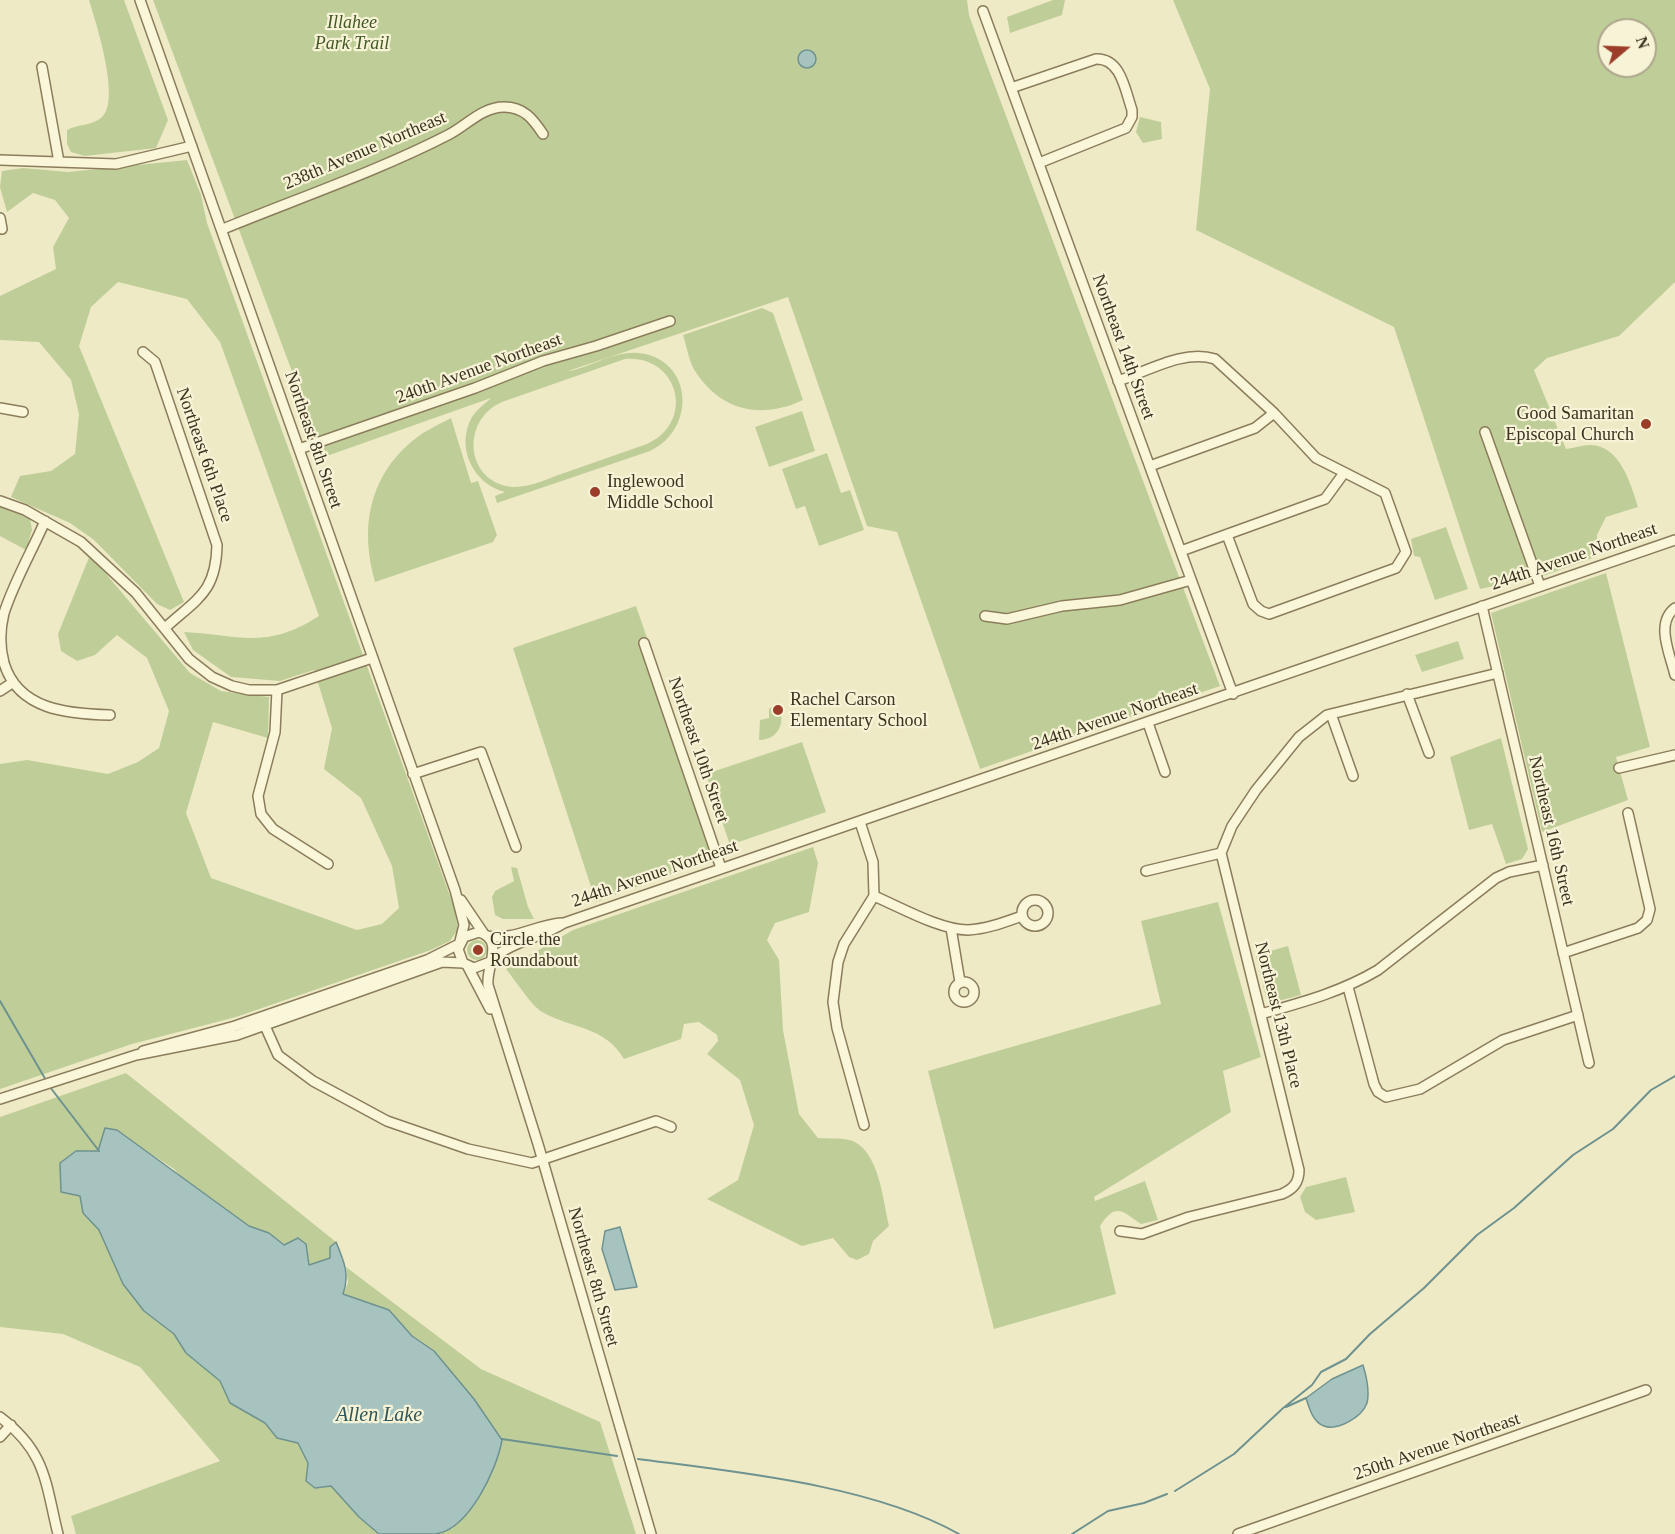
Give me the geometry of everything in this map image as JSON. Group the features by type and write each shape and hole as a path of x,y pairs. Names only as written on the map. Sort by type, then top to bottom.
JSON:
{"street":[{"name":"Northeast 8th Street","path":"140,0 223,229 455,890 464,925 460,943"},
{"name":"Northeast 14th Street","path":"983,11 1233,694"},
{"path":"1011,88 1096,59 1104,59 1116,67 1131,110 1132,117 1126,128 1039,163"},
{"path":"42,67 58,162"},
{"name":"238th Avenue Northeast","path":"223,229 436,141 472,119 501,106 514,107 527,113 543,134"},
{"path":"0,160 116,164 192,146"},
{"path":"0,218 2,229"},
{"name":"240th Avenue Northeast","path":"299,449 475,388 543,361 670,321"},
{"name":"Northeast 6th Place","path":"143,352 155,362 217,545 216,568 210,585 166,627"},
{"path":"1118,381 1186,357 1204,356 1215,359 1274,413 1316,458 1385,493 1404,546 1405,558 1396,568 1269,614 1253,604 1227,535"},
{"path":"0,408 23,412"},
{"path":"1149,466 1255,428 1274,413"},
{"path":"1485,432 1540,586"},
{"path":"1181,551 1325,499 1344,473"},
{"path":"0,501 45,521 81,542 104,560 166,627 189,660 212,677 232,686 249,690 277,690 372,658"},
{"path":"45,521 4,614 2,656 12,683 22,694 51,709 110,715"},
{"name":"244th Avenue Northeast","path":"491,960 510,947 550,932 564,923 1675,540"},
{"path":"985,616 1007,619 1062,606 1120,600 1191,580"},
{"name":"Northeast 16th Street","path":"1482,606 1589,1063"},
{"path":"1671,611 1665,632 1675,675"},
{"name":"Northeast 10th Street","path":"644,643 721,868"},
{"path":"1146,871 1221,853 1232,826 1256,790 1299,737 1332,714 1498,673"},
{"path":"0,692 12,683"},
{"path":"277,690 275,732 260,781 258,805 261,814 273,829 328,864"},
{"path":"1407,694 1429,753"},
{"path":"1332,714 1353,776"},
{"path":"1148,723 1165,772"},
{"path":"413,774 481,752 516,847"},
{"path":"1619,768 1675,755"},
{"path":"1563,953 1638,928 1647,920 1650,909 1628,813"},
{"path":"860,822 873,862 874,896 844,944 836,971 833,1002 837,1028 864,1125"},
{"name":"Northeast 13th Place","path":"1120,1231 1142,1234 1223,1208 1282,1194 1296,1184 1299,1170 1221,853"},
{"path":"1261,1014 1348,987 1378,970 1496,878 1509,872 1542,864"},
{"name":"Northeast 8th Street","path":"455,890 486,935"},
{"path":"874,896 951,928 967,930 990,927 1022,916"},
{"name":"244th Avenue Northeast","path":"486,935 498,938 548,924 564,923"},
{"path":"951,928 960,982"},
{"path":"0,1099 124,1058 263,1021 442,962 480,968 491,960 493,944 486,935 468,934 460,943 427,960 263,1021"},
{"path":"460,943 458,954 465,965"},
{"name":"Northeast 8th Street","path":"491,960 487,973 488,985 542,1160 651,1534"},
{"name":"Northeast 8th Street","path":"465,965 502,1029"},
{"path":"1348,987 1374,1084 1386,1097 1420,1089 1503,1040 1578,1015"},
{"path":"263,1021 278,1055 313,1081 387,1121 468,1149 523,1163 542,1160 656,1121 671,1127"},
{"name":"250th Avenue Northeast","path":"1238,1534 1646,1390"},
{"path":"0,1416 23,1435 36,1455 58,1534"},
{"path":"0,1437 11,1425"}],"green space":[{"path":"89,0 124,0 168,120 156,148 85,156 71,152 67,144 67,130 102,117 107,108 109,95 105,61"},
{"name":"Illahee Park Trail","path":"153,0 967,0 969,15 984,57 1220,686 980,769 897,532 867,526 788,297 568,371 620,354 630,353 657,358 670,368 679,381 682,396 681,412 676,427 665,441 650,451 497,503 495,496 505,492 494,488 476,473 470,463 465,440 472,417 491,398 324,457","holes":["625,359 643,361 658,368 669,378 675,392 676,406 672,421 662,434 647,444 527,486 515,487 499,484 486,476 478,464 474,451 474,437 479,423 488,411 502,402"]},
{"path":"1053,0 1065,0 1062,15 1010,33 1007,17"},
{"path":"1173,0 1675,0 1675,282 1619,336 1547,358 1534,370 1566,449 1590,445 1609,451 1623,467 1632,488 1638,507 1606,517 1597,535 1598,556 1546,575 1480,589 1394,327 1196,230 1210,89"},
{"path":"1140,117 1161,122 1162,139 1143,143 1136,132"},
{"path":"187,160 201,195 207,223 454,907 458,929 450,941 431,950 236,1017 132,1044 0,1089 0,764 27,760 108,774 138,762 159,748 169,711 147,658 117,635 95,655 77,661 61,651 58,634 90,555 190,673 221,691 269,697 268,738 213,722 186,813 211,878 357,930 382,924 399,908 392,866 361,798 324,769 332,728 314,670 280,681 231,677 193,650 184,632 253,638 268,637 300,627 319,616 220,342 187,299 118,282 91,307 79,346 184,602 170,610 157,604 94,540 70,523 11,497 20,476 51,471 75,454 79,414 71,380 39,342 0,340 0,296 56,269 53,247 69,218 55,200 33,193 7,212 0,187 2,171 23,168 68,172"},
{"path":"762,308 773,313 803,400 788,406 759,410 731,404 707,387 692,365 683,335"},
{"path":"802,411 815,451 769,467 755,427"},
{"path":"451,418 471,483 478,481 497,535 493,542 375,582 370,562 368,524 377,489 396,456 425,432"},
{"path":"827,453 841,493 850,490 864,530 819,546 805,506 796,509 782,469"},
{"path":"0,507 30,518 32,530 26,550 0,536"},
{"path":"1446,527 1468,589 1435,600 1420,557 1414,556 1411,539"},
{"path":"1606,573 1650,747 1616,757 1628,800 1542,832 1491,613"},
{"path":"636,606 722,855 596,902 513,648"},
{"path":"1458,641 1464,659 1422,672 1415,655"},
{"path":"777,703 781,716 780,728 772,736 759,740 760,720 769,718 769,709"},
{"path":"1501,738 1528,849 1522,859 1506,864 1492,824 1469,830 1450,757"},
{"path":"802,742 826,812 730,845 706,774"},
{"path":"813,847 818,863 809,912 775,923 767,940 779,960 783,1030 799,1114 818,1138 855,1142 870,1158 879,1180 889,1226 873,1241 869,1254 857,1260 849,1257 833,1238 802,1246 707,1199 738,1180 754,1125 740,1080 707,1054 718,1041 717,1035 699,1022 684,1024 681,1039 624,1059 616,1048 598,1034 553,1018 538,1009 506,969 573,930"},
{"path":"511,867 517,868 528,907 534,919 503,919 495,915 492,897 495,891 514,881"},
{"path":"1218,902 1261,1057 1223,1071 1231,1112 1094,1197 1095,1201 1145,1181 1158,1220 1141,1224 1120,1211 1115,1211 1100,1226 1116,1294 994,1329 928,1071 1161,1004 1141,921"},
{"path":"473,940 481,940 487,946 487,954 481,960 473,960 467,954 467,946"},
{"path":"1288,946 1301,995 1274,1002 1266,998 1256,955"},
{"path":"126,1073 336,1242 330,1247 330,1258 309,1265 306,1244 284,1245 269,1233 249,1226 184,1180 174,1169 131,1141 98,1151 76,1151 60,1163 61,1192 80,1196 84,1213 99,1230 123,1284 144,1311 174,1334 186,1353 220,1381 230,1403 265,1423 277,1438 298,1443 308,1463 315,1488 331,1486 359,1517 379,1534 76,1534 71,1516 220,1461 140,1367 63,1334 0,1327 0,1117"},
{"path":"1346,1177 1355,1212 1316,1220 1305,1212 1300,1197 1306,1187"},
{"path":"346,1267 481,1369 600,1422 636,1534 437,1534 461,1517 471,1506 486,1482 502,1440 434,1351 412,1336 389,1310 343,1294 348,1283"}],"water":[{"path":"807,50 813,53 816,59 813,65 807,68 801,65 798,59 801,53"},
{"name":"Allen Lake","path":"105,1128 117,1130 249,1226 269,1233 284,1245 298,1238 306,1244 309,1265 330,1258 330,1247 336,1242 346,1274 343,1294 389,1310 412,1336 434,1351 474,1399 502,1440 488,1481 470,1510 459,1522 435,1534 379,1534 359,1517 331,1486 315,1488 306,1481 308,1463 298,1443 277,1438 265,1423 230,1403 220,1381 186,1353 174,1334 144,1311 123,1284 99,1230 83,1213 80,1196 61,1192 60,1163 76,1151 98,1151"},
{"path":"620,1227 637,1287 615,1290 602,1249 605,1231"},
{"path":"1363,1365 1368,1393 1364,1408 1355,1418 1342,1425 1330,1427 1320,1424 1312,1414 1306,1398 1332,1379"}],"waterway":[{"path":"0,1001 47,1082"},
{"path":"1282,1409 1312,1385 1321,1372 1346,1359 1370,1334 1424,1288 1477,1235 1514,1208 1573,1155 1613,1129 1651,1090 1675,1076"},
{"path":"50,1087 99,1151"},
{"path":"1286,1407 1306,1398"},
{"path":"1175,1491 1234,1454 1281,1410"},
{"path":"502,1439 617,1456"},
{"path":"638,1459 718,1469 845,1492 886,1503 924,1517 959,1534"},
{"path":"1072,1534 1108,1511 1144,1503 1167,1494"}],"place":[{"name":"Good Samaritan Episcopal Church","path":"1646,424"},
{"name":"Inglewood Middle School","path":"595,492"},
{"name":"Rachel Carson Elementary School","path":"778,710"},
{"name":"Circle the Roundabout","path":"478,950"}]}
